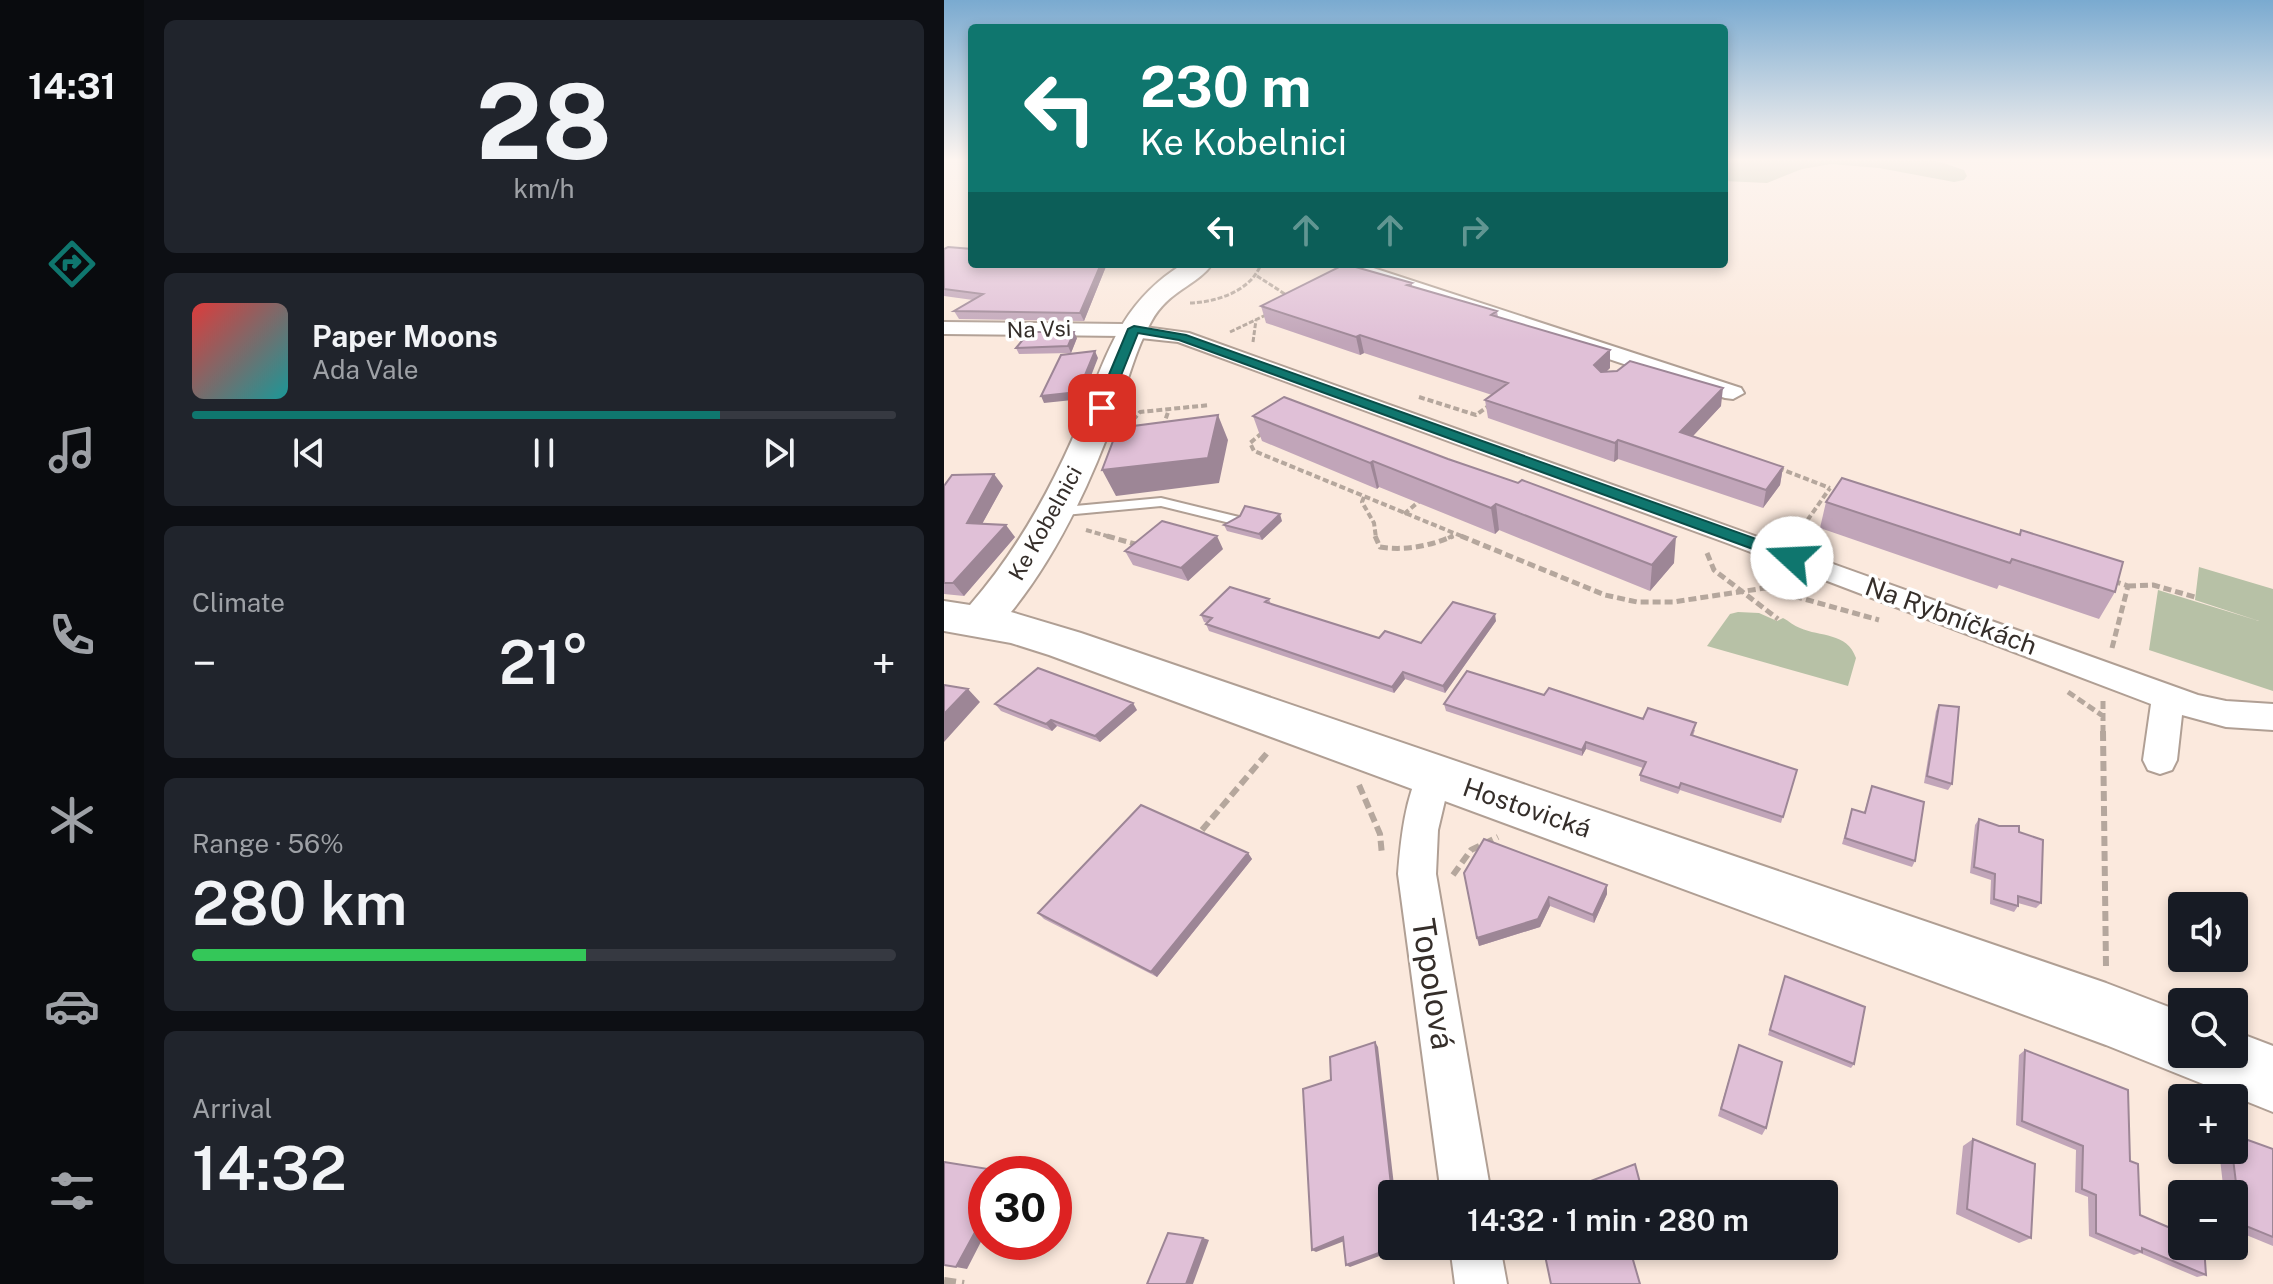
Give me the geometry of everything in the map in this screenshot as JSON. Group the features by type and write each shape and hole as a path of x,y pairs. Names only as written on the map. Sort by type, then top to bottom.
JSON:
{"main road":[{"path":"1143,315 1196,268"},
{"name":"Ke Kobelnici","path":"962,618 1009,587 1066,520 1080,460 1143,315"},
{"name":"Hostovická","path":"962,618 1065,644 2168,1038"},
{"name":"Hostovická","path":"2106,1014 2168,1032"},
{"path":"2248,1054 2273,1062"},
{"path":"2244,1068 2273,1079"}],"street":[{"path":"1356,268 1733,393"},
{"name":"Na Vsi","path":"944,328 993,331 1093,327 1143,315"},
{"name":"Na Rybníčkách","path":"1143,315 1204,345 1393,413 2107,660 2168,697 2208,711 2273,717"},
{"path":"1618,375 1636,360"},
{"path":"2160,760 2168,697"},
{"name":"Topolová","path":"1434,775 1420,830 1417,874 1464,1180"},
{"path":"1477,1260 1481,1284"}],"lane":[{"path":"1066,520 1161,502 1234,520"}],"path":[{"path":"1143,315 1209,303 1257,276 1260,268"},
{"path":"1257,276 1294,301"},
{"path":"1204,345 1269,313"},
{"path":"1253,345 1256,319"},
{"path":"1393,413 1416,397 1476,415 1496,400"},
{"path":"1131,426 1136,413 1210,405"},
{"path":"1162,432 1169,409"},
{"path":"1273,426 1250,443 1254,451 1614,598 1673,602 1743,591 1772,590 1893,624"},
{"path":"1771,466 1845,492"},
{"path":"1796,536 1830,488"},
{"path":"1364,497 1362,502 1374,523 1376,542 1380,547 1396,549 1434,543 1455,535"},
{"path":"1404,514 1424,497"},
{"path":"1066,520 1135,544"},
{"path":"1707,553 1714,570 1778,619"},
{"path":"2113,581 2128,586 2153,585 2195,597"},
{"path":"2106,1014 2103,716 2107,660 2128,586"},
{"path":"2066,691 2103,716"},
{"path":"1202,830 1270,750"},
{"path":"944,1281 964,1284"}],"green space":[{"path":"2199,567 2273,589 2273,691 2149,650 2158,590 2259,621 2195,600"},
{"path":"1759,613 1777,621 1783,618 1808,631 1840,639 1856,658 1848,686 1707,646 1730,614"}],"building":[{"path":"944,249 968,249 968,268 1099,268 1080,313 954,311 983,294 944,289"},
{"path":"1337,268 1359,268 1412,283 1407,285 1497,311 1491,315 1610,350 1594,365 1601,372 1617,371 1630,361 1723,388 1680,432 1783,467 1766,490 1618,440 1615,443 1485,400 1508,383 1261,306"},
{"path":"1029,332 1074,332 1068,346 1016,348"},
{"path":"1095,351 1078,392 1041,396 1061,355"},
{"path":"1284,397 1448,459 1518,483 1522,480 1676,537 1652,565 1496,504 1491,508 1373,461 1370,463 1253,416"},
{"path":"1218,415 1208,458 1102,470 1118,428"},
{"path":"994,474 967,523 1006,525 953,583 944,583 944,486 952,475"},
{"path":"1842,478 2020,535 2021,530 2123,562 2115,592 2012,559 2010,563 1826,502"},
{"path":"1245,506 1280,514 1259,534 1224,525 1240,516"},
{"path":"1162,521 1217,536 1181,568 1125,551"},
{"path":"1230,587 1269,599 1265,602 1379,638 1385,631 1421,643 1453,602 1495,614 1443,686 1403,672 1392,687 1206,624 1212,618 1201,615"},
{"path":"1038,668 1133,703 1095,736 1051,720 1046,724 995,704"},
{"path":"1467,671 1544,695 1549,688 1643,719 1648,708 1696,723 1691,735 1797,770 1783,817 1681,783 1679,788 1640,775 1646,762 1586,742 1582,750 1444,704"},
{"path":"944,685 968,689 944,714"},
{"path":"1939,705 1959,707 1952,784 1927,776"},
{"path":"1872,786 1924,802 1915,861 1845,838 1852,809 1865,813"},
{"path":"1141,805 1248,853 1151,972 1038,913"},
{"path":"1979,819 1999,826 2019,826 2019,832 2043,840 2041,903 2018,896 2018,906 1994,899 1995,874 1974,867"},
{"path":"1484,839 1607,885 1593,915 1549,897 1538,919 1477,938 1464,873"},
{"path":"1785,976 1865,1007 1854,1064 1770,1030"},
{"path":"1375,1042 1390,1180 1378,1180 1378,1253 1346,1265 1343,1237 1312,1250 1303,1089 1331,1080 1330,1057"},
{"path":"1739,1045 1782,1062 1766,1128 1721,1109"},
{"path":"2025,1050 2128,1090 2130,1161 2138,1164 2140,1215 2168,1227 2168,1259 2096,1233 2096,1195 2082,1189 2083,1146 2022,1121"},
{"path":"1973,1139 2035,1164 2031,1238 1967,1209"},
{"path":"2248,1140 2273,1149 2273,1237 2248,1227 2248,1180 2236,1180 2234,1164 2248,1164"},
{"path":"944,1162 968,1166 968,1245 956,1267 944,1265"},
{"path":"1635,1164 1639,1180 1593,1180"},
{"path":"1168,1233 1203,1238 1186,1284 1147,1284"},
{"path":"1546,1260 1633,1260 1640,1284 1551,1284"},
{"path":"2170,1260 2205,1260 2206,1275"}],"route":[{"path":"1102,408 1134,329 1182,337 1792,558"}]}
